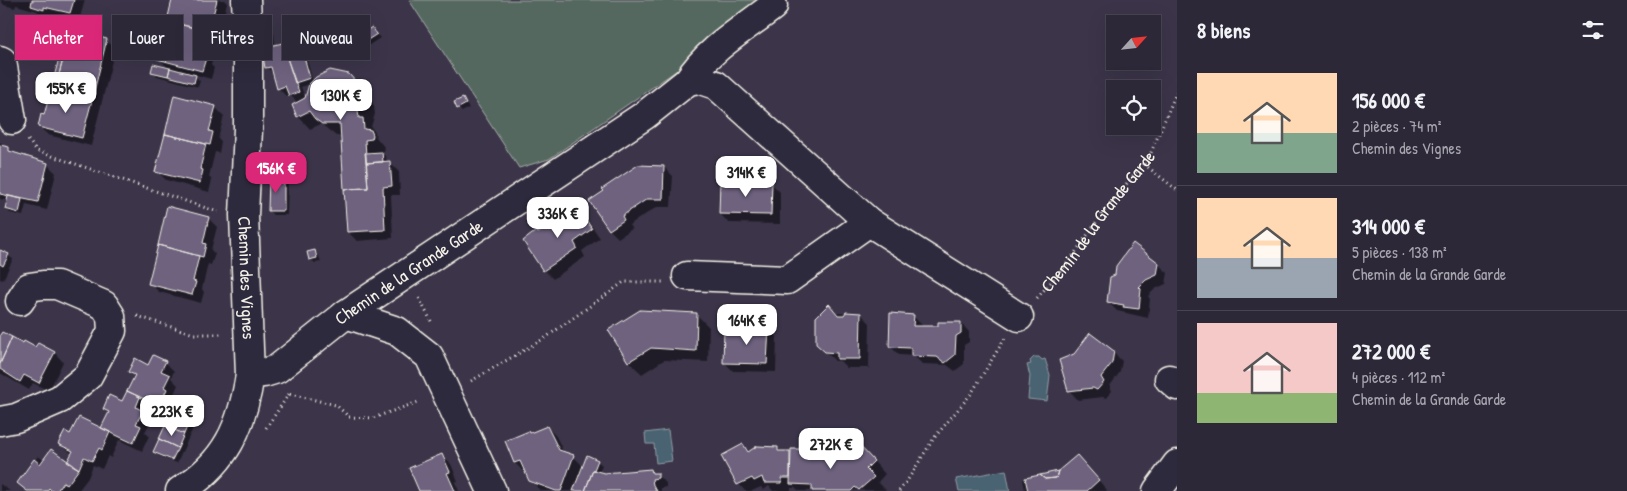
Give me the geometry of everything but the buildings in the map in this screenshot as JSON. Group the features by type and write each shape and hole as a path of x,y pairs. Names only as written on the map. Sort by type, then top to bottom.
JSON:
{"street":[{"name":"Chemin des Vignes","path":"246,0 248,129 244,215 250,375"},
{"name":"Chemin de la Grande Garde","path":"250,375 264,373 277,368 346,314 645,115 688,81 697,67 718,47 773,6"},
{"path":"0,60 2,61 12,120"},
{"path":"688,81 698,79 716,85 869,222 1019,317"},
{"path":"687,276 787,280 869,222"},
{"path":"0,421 16,418 60,399 88,376 112,331 111,316 104,305 57,285 29,287 20,301"},
{"path":"346,314 397,331 429,356 492,491"},
{"path":"180,491 213,467 228,446 239,426 247,397 250,375"},
{"path":"1157,491 1177,464"}],"path":[{"name":"Chemin de la Grande Garde","path":"898,491 907,481 934,438 971,394 1019,317 1070,260 1104,211 1144,164 1150,155 1177,91"},
{"path":"12,120 37,151 226,215 244,215"},
{"path":"1144,164 1177,190"},
{"path":"290,394 336,405 349,417 373,418 447,393 545,338 624,282 671,282 687,276"},
{"path":"111,316 128,314 194,334 249,335"}],"green space":[{"path":"409,0 778,0 549,159 519,168"}],"water":[{"path":"1034,357 1039,357 1042,360 1045,359 1050,375 1047,401 1028,399 1030,376 1027,365 1031,364 1030,361"},
{"path":"668,430 672,461 656,463 654,444 646,444 645,433"},
{"path":"1006,470 1010,491 959,491 956,479"}]}
